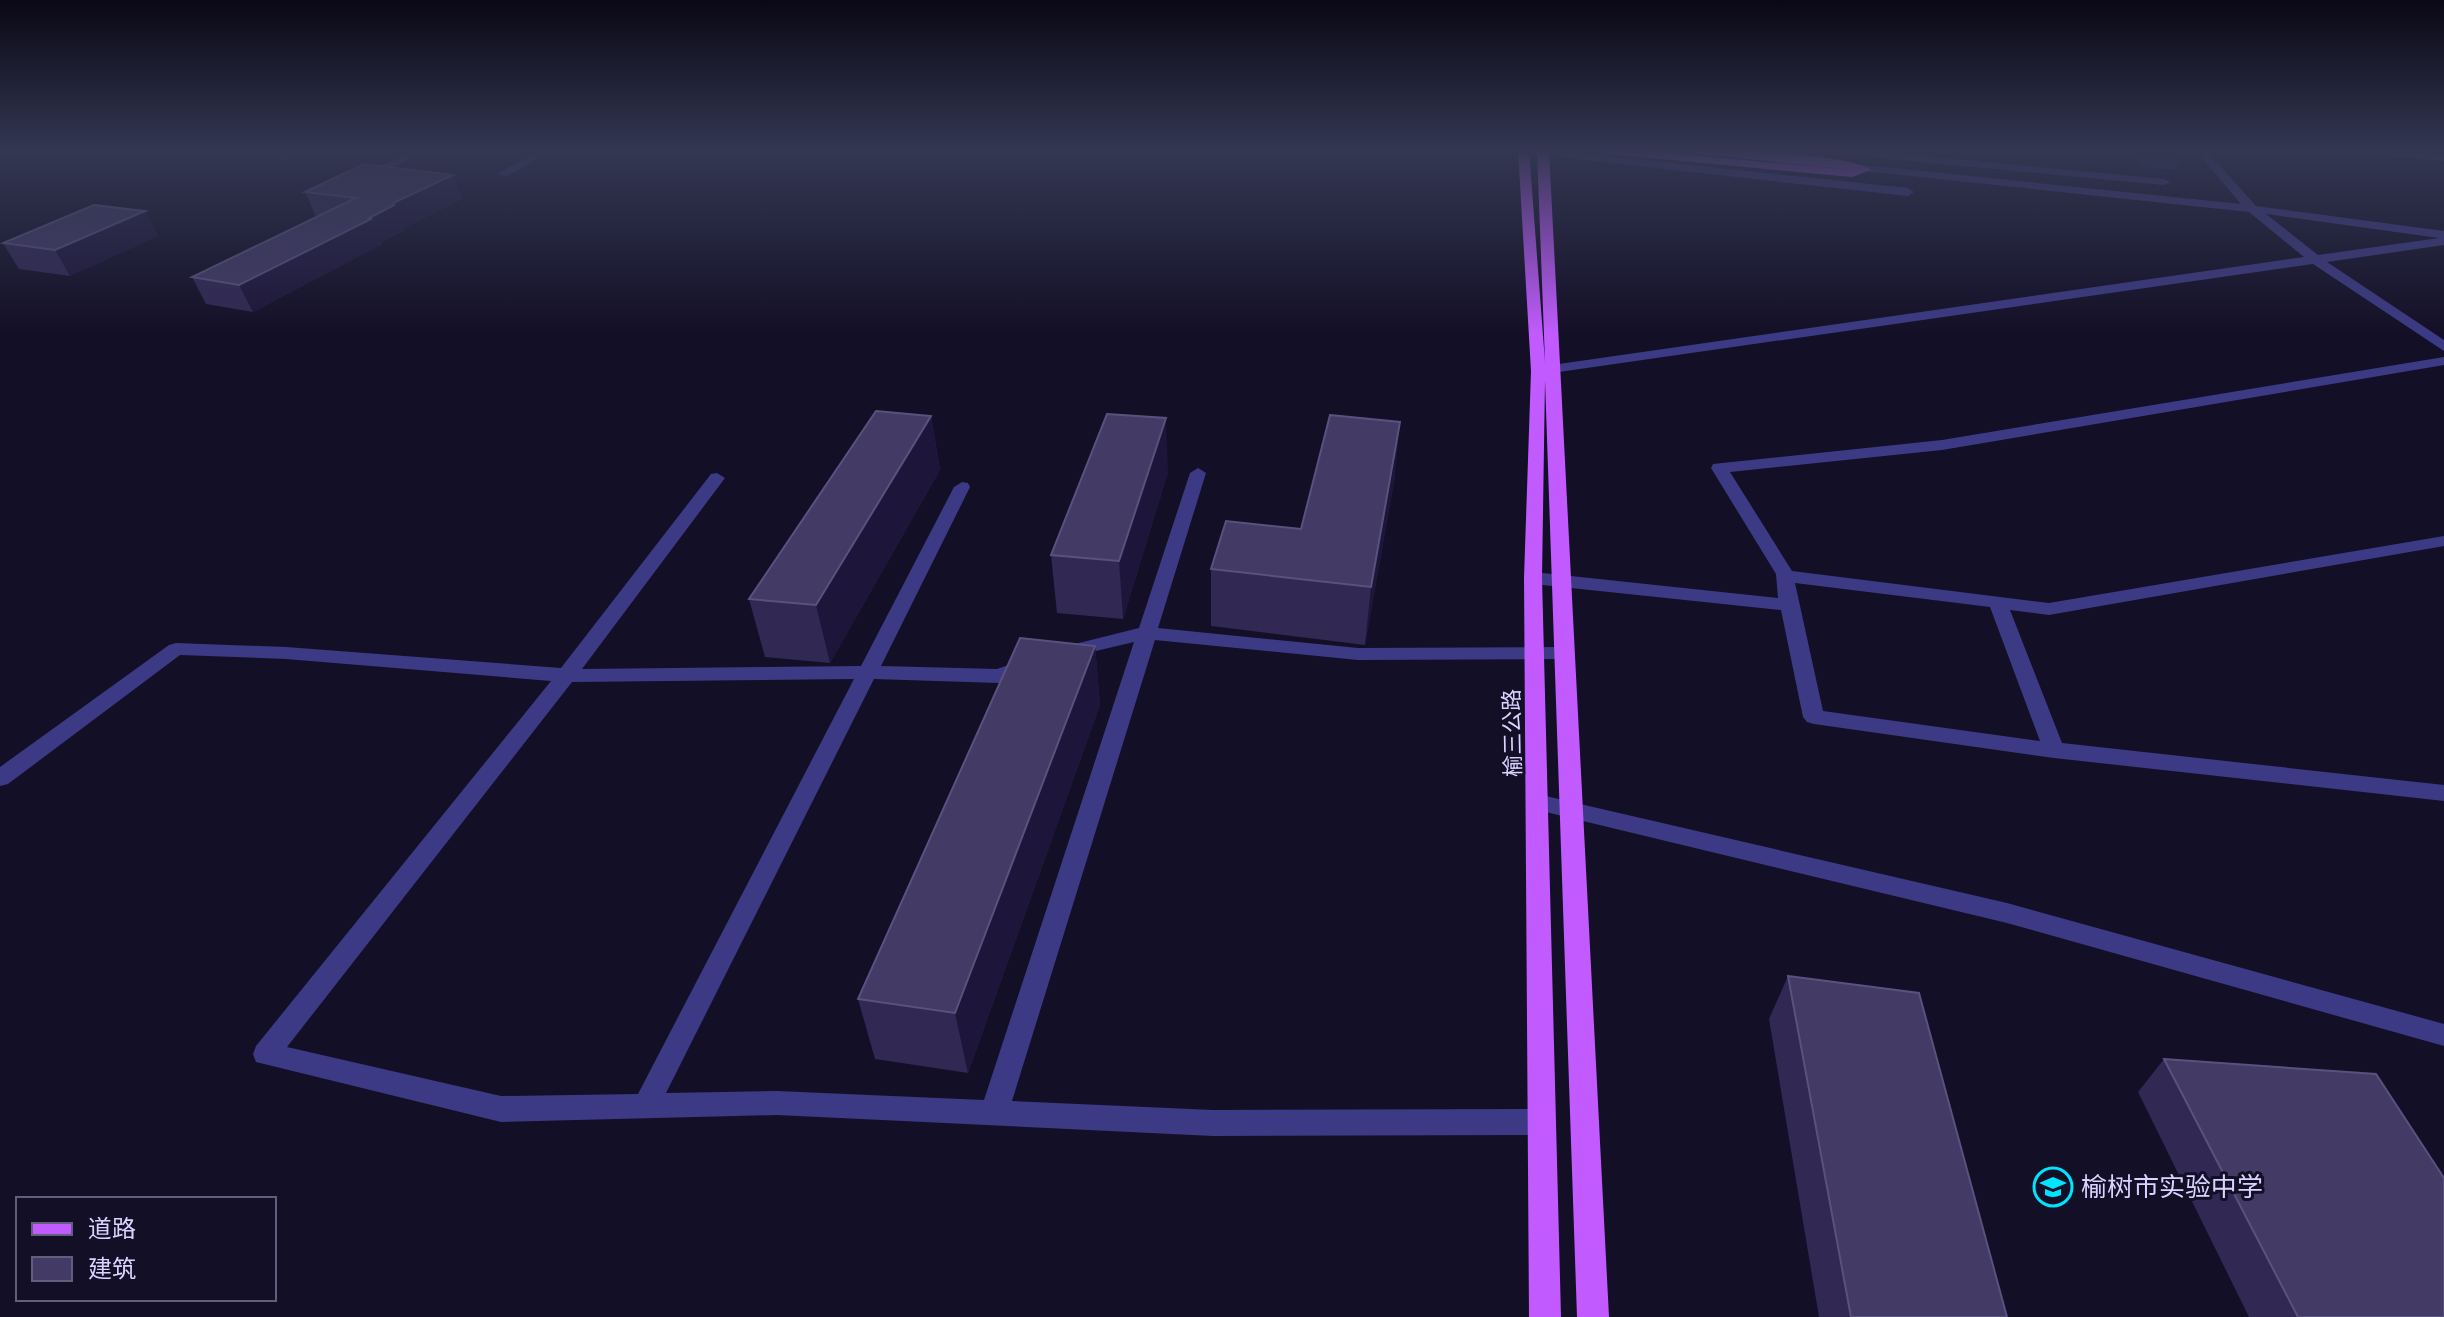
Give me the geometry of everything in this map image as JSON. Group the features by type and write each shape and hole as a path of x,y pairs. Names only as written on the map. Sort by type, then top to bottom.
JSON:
{"main road":[{"name":"榆三公路","path":"1535,211 1560,581 1593,1317"},
{"name":"榆三公路","path":"1545,1317 1533,578 1546,370"}],"street":[{"path":"2258,211 2318,260 2444,347"},
{"path":"2283,211 2444,235"},
{"path":"1546,370 2444,241"},
{"path":"1786,576 1719,468 1942,445 2444,361"},
{"path":"994,1113 1198,473"},
{"path":"717,478 566,676 266,1054 501,1109 777,1103 1213,1123 1542,1122"},
{"path":"645,1107 962,487"},
{"path":"1786,576 2049,609 2444,541"},
{"path":"1786,576 1789,605 1814,717 2054,750 2444,793"},
{"path":"1533,578 1789,605"},
{"path":"1998,604 2054,750"},
{"path":"0,778 176,649 286,653 566,676 868,672 999,676 1055,655 1145,633 1358,654 1563,653"},
{"path":"1537,802 2007,913 2444,1035"}],"building":[{"path":"79,211 144,211 55,250 3,243"},
{"path":"328,211 382,211 239,285 192,277"},
{"path":"876,411 931,416 816,605 749,599"},
{"path":"1107,414 1166,418 1119,561 1051,555"},
{"path":"1330,415 1400,422 1371,587 1211,569 1226,521 1301,529"},
{"path":"1020,638 1095,646 955,1013 858,999"},
{"path":"1788,976 1919,993 2007,1317 1851,1317"},
{"path":"2164,1059 2376,1074 2444,1178 2444,1317 2298,1317"}],"place":[{"name":"榆树市实验中学","path":"2053,1187"}]}
